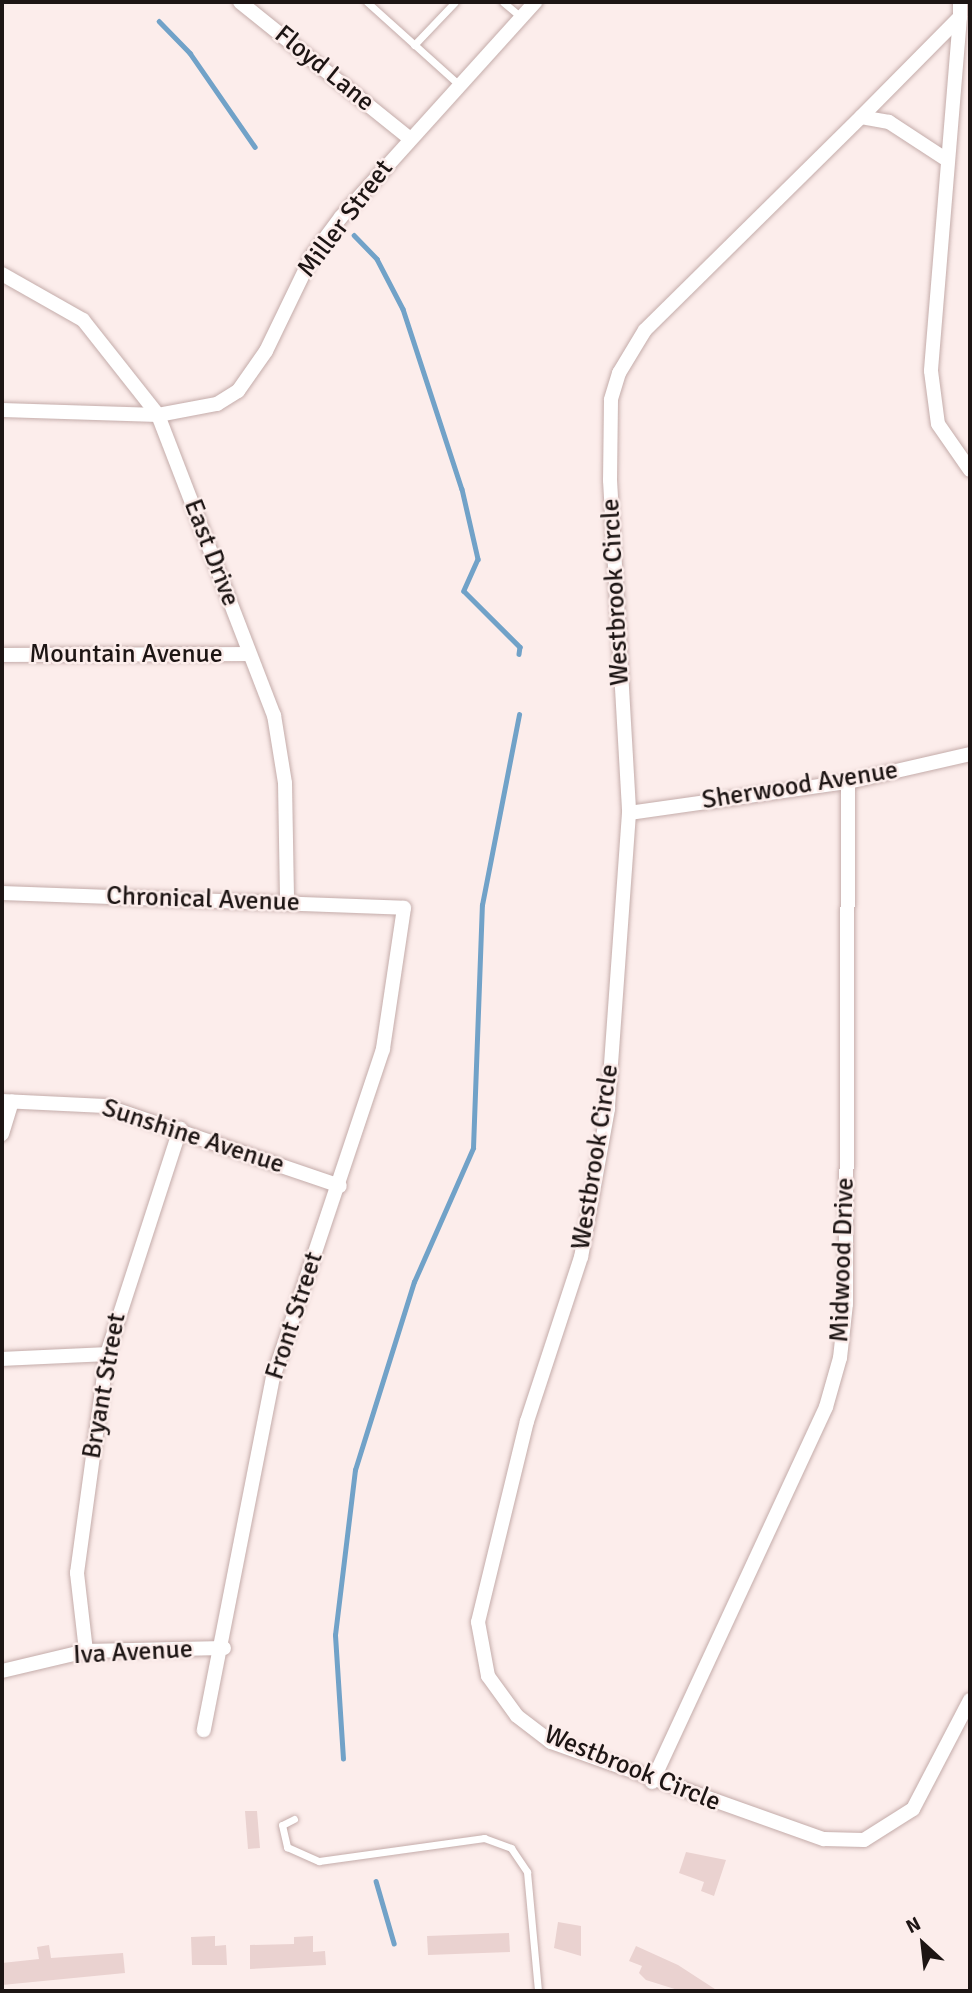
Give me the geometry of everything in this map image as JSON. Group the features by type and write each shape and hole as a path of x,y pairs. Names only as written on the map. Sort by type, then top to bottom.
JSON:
{"street":[{"name":"Floyd Lane","path":"240,2 408,136"},
{"name":"Miller Street","path":"2,410 158,415 217,404 238,391 266,351 312,256 408,136 535,2"},
{"name":"Westbrook Circle","path":"960,10 861,117 645,330 619,373 611,400 610,480 628,813 602,1154 581,1257 482,1588 478,1622 488,1676 517,1716 551,1742 652,1782 824,1839 864,1840 900,1819 928,1790 970,1700"},
{"name":"Westbrook Circle","path":"960,10 944,158 932,402 947,443 970,470"},
{"path":"861,117 890,122 944,158"},
{"name":"East Drive","path":"2,274 83,320 158,415 274,715 285,783 287,902"},
{"name":"Mountain Avenue","path":"2,655 249,654"},
{"name":"Sherwood Avenue","path":"628,813 848,782 970,754"},
{"name":"Midwood Drive","path":"652,1782 826,1407 840,1358 846,1304 848,782"},
{"name":"Chronical Avenue","path":"2,893 404,908"},
{"name":"Front Street","path":"204,1730 224,1648 274,1377 340,1186 383,1049 404,908"},
{"path":"2,1134 7,1101"},
{"name":"Sunshine Avenue","path":"7,1101 105,1106 180,1129 340,1186"},
{"name":"Bryant Street","path":"86,1651 77,1573 107,1354 180,1129"},
{"path":"2,1359 107,1354"},
{"name":"Iva Avenue","path":"2,1671 86,1651 224,1648"}],"lane":[{"path":"367,2 457,83"},
{"path":"414,45 455,2"},
{"path":"503,2 521,17"},
{"path":"295,1819 282,1825 287,1847 319,1861 484,1838 511,1848 527,1872 538,1991"}],"building":[{"path":"245,1811 257,1811 260,1848 248,1849"},
{"path":"686,1852 726,1860 714,1896 701,1891 704,1882 679,1873"},
{"path":"558,1922 581,1926 581,1956 554,1948"},
{"path":"509,1933 510,1952 428,1955 427,1936"},
{"path":"215,1936 215,1946 226,1945 227,1965 192,1965 191,1937"},
{"path":"313,1936 313,1952 325,1951 326,1965 250,1969 250,1945 294,1944 294,1937"},
{"path":"49,1945 51,1958 123,1953 125,1973 2,1985 2,1963 39,1959 37,1947"},
{"path":"636,1946 678,1965 718,1991 681,1991 646,1980 639,1973 642,1966 629,1961"}],"waterway":[{"path":"159,21 190,53 255,147"},
{"path":"354,235 377,259 403,309 462,489 478,559 464,591 520,647 519,654"},
{"path":"343,1759 335,1635 355,1470 414,1282 473,1148 482,905 519,715"},
{"path":"376,1881 394,1943"}]}
